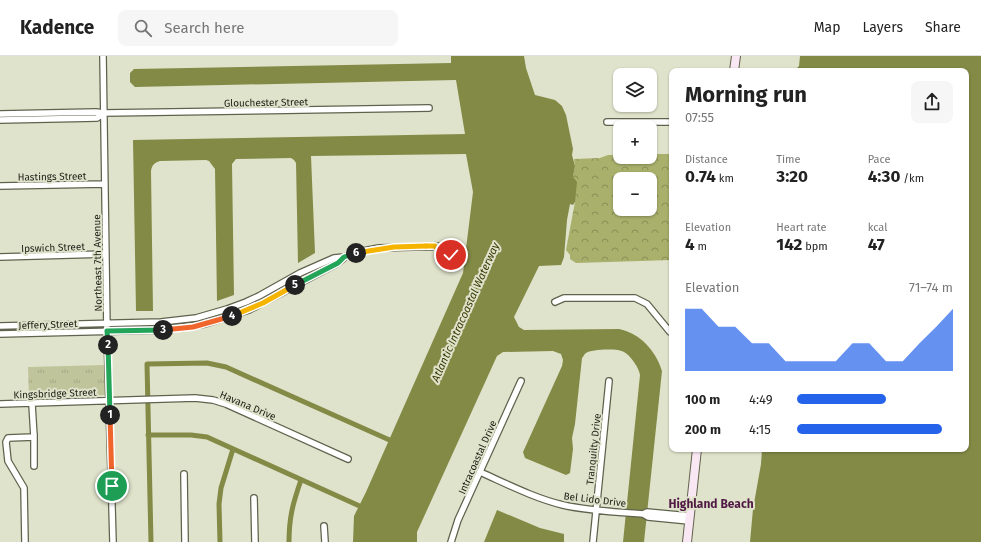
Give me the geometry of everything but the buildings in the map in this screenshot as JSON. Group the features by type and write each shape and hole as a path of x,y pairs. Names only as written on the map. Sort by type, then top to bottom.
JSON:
{"main road":[{"path":"734,68 736,56"},
{"path":"687,542 697,452"}],"street":[{"name":"Northeast 7th Avenue","path":"103,56 107,331 113,542"},
{"name":"Glouchester Street","path":"0,114 16,117 97,118 104,113 429,108"},
{"name":"Glouchester Street","path":"0,120 16,117"},
{"path":"607,122 669,122"},
{"name":"Hastings Street","path":"0,186 105,184"},
{"name":"Jeffery Street","path":"2,326 161,322 207,315 237,306 334,258 379,248 435,246"},
{"name":"Ipswich Street","path":"0,257 106,254"},
{"name":"Jeffery Street","path":"3,334 162,330 186,328 222,319 249,310 334,265 344,257"},
{"path":"555,302 564,298 635,298 647,304 669,331"},
{"path":"185,319 186,328"},
{"path":"2,326 3,334"},
{"name":"Intracoastal Drive","path":"451,542 458,520 521,381"},
{"name":"Tranquilty Drive","path":"593,542 609,381"},
{"name":"Havana Drive","path":"110,400 204,398 222,402 348,459"},
{"name":"Kingsbridge Street","path":"0,404 110,400"},
{"path":"32,404 34,466"},
{"path":"25,542 24,488 8,461 6,442 8,438 34,437"},
{"name":"Bel Lido Drive","path":"480,472 549,501 576,508 690,518"},
{"path":"184,474 185,542"},
{"path":"254,498 255,542"},
{"path":"324,526 325,542"}],"green space":[{"path":"657,154 669,154 669,260 576,263 570,259 570,255 566,250 575,202 573,177 575,166 574,159 600,158 613,155 613,164 657,164"},
{"path":"105,365 106,395 29,398 28,367"}],"water":[{"name":"Atlantic Intracoastal Waterway","path":"451,56 524,56 526,68 535,95 555,100 562,106 566,115 575,166 573,177 577,182 575,202 573,205 570,204 567,220 564,257 561,265 539,266 514,317 519,327 524,330 619,329 627,331 634,334 646,344 656,357 662,371 644,542 623,542 640,375 634,362 627,354 617,350 605,350 585,353 582,358 575,424 572,438 573,449 570,473 566,475 525,458 523,452 562,366 563,360 561,354 553,351 503,352 497,356 417,532 417,542 353,542 354,516 463,273 473,192 466,154 311,156 315,253 298,263 296,163 291,158 236,159 232,164 234,295 217,301 215,169 209,161 206,160 160,161 153,166 151,171 153,311 136,311 133,140 465,134 456,80 135,87 130,82 130,73 134,69 451,63"},
{"path":"800,56 981,56 981,542 750,542 753,509 762,452 969,452 969,68 797,68 799,66"},
{"path":"497,510 540,528 564,534 564,542 484,542"}],"waterway":[{"path":"151,542 147,364 207,363 226,367 394,442"},
{"path":"148,435 191,435 207,437 364,508"},
{"path":"220,542 219,504 221,488 233,449"},
{"path":"289,542 292,510 301,480"}],"district":[{"name":"Highland Beach","path":"711,504"}],"route":[{"path":"112,486 107,331 162,330 193,327 234,316 249,310 312,277 338,263 344,257 363,251 394,247 435,246 444,257 449,257 451,255"}]}
